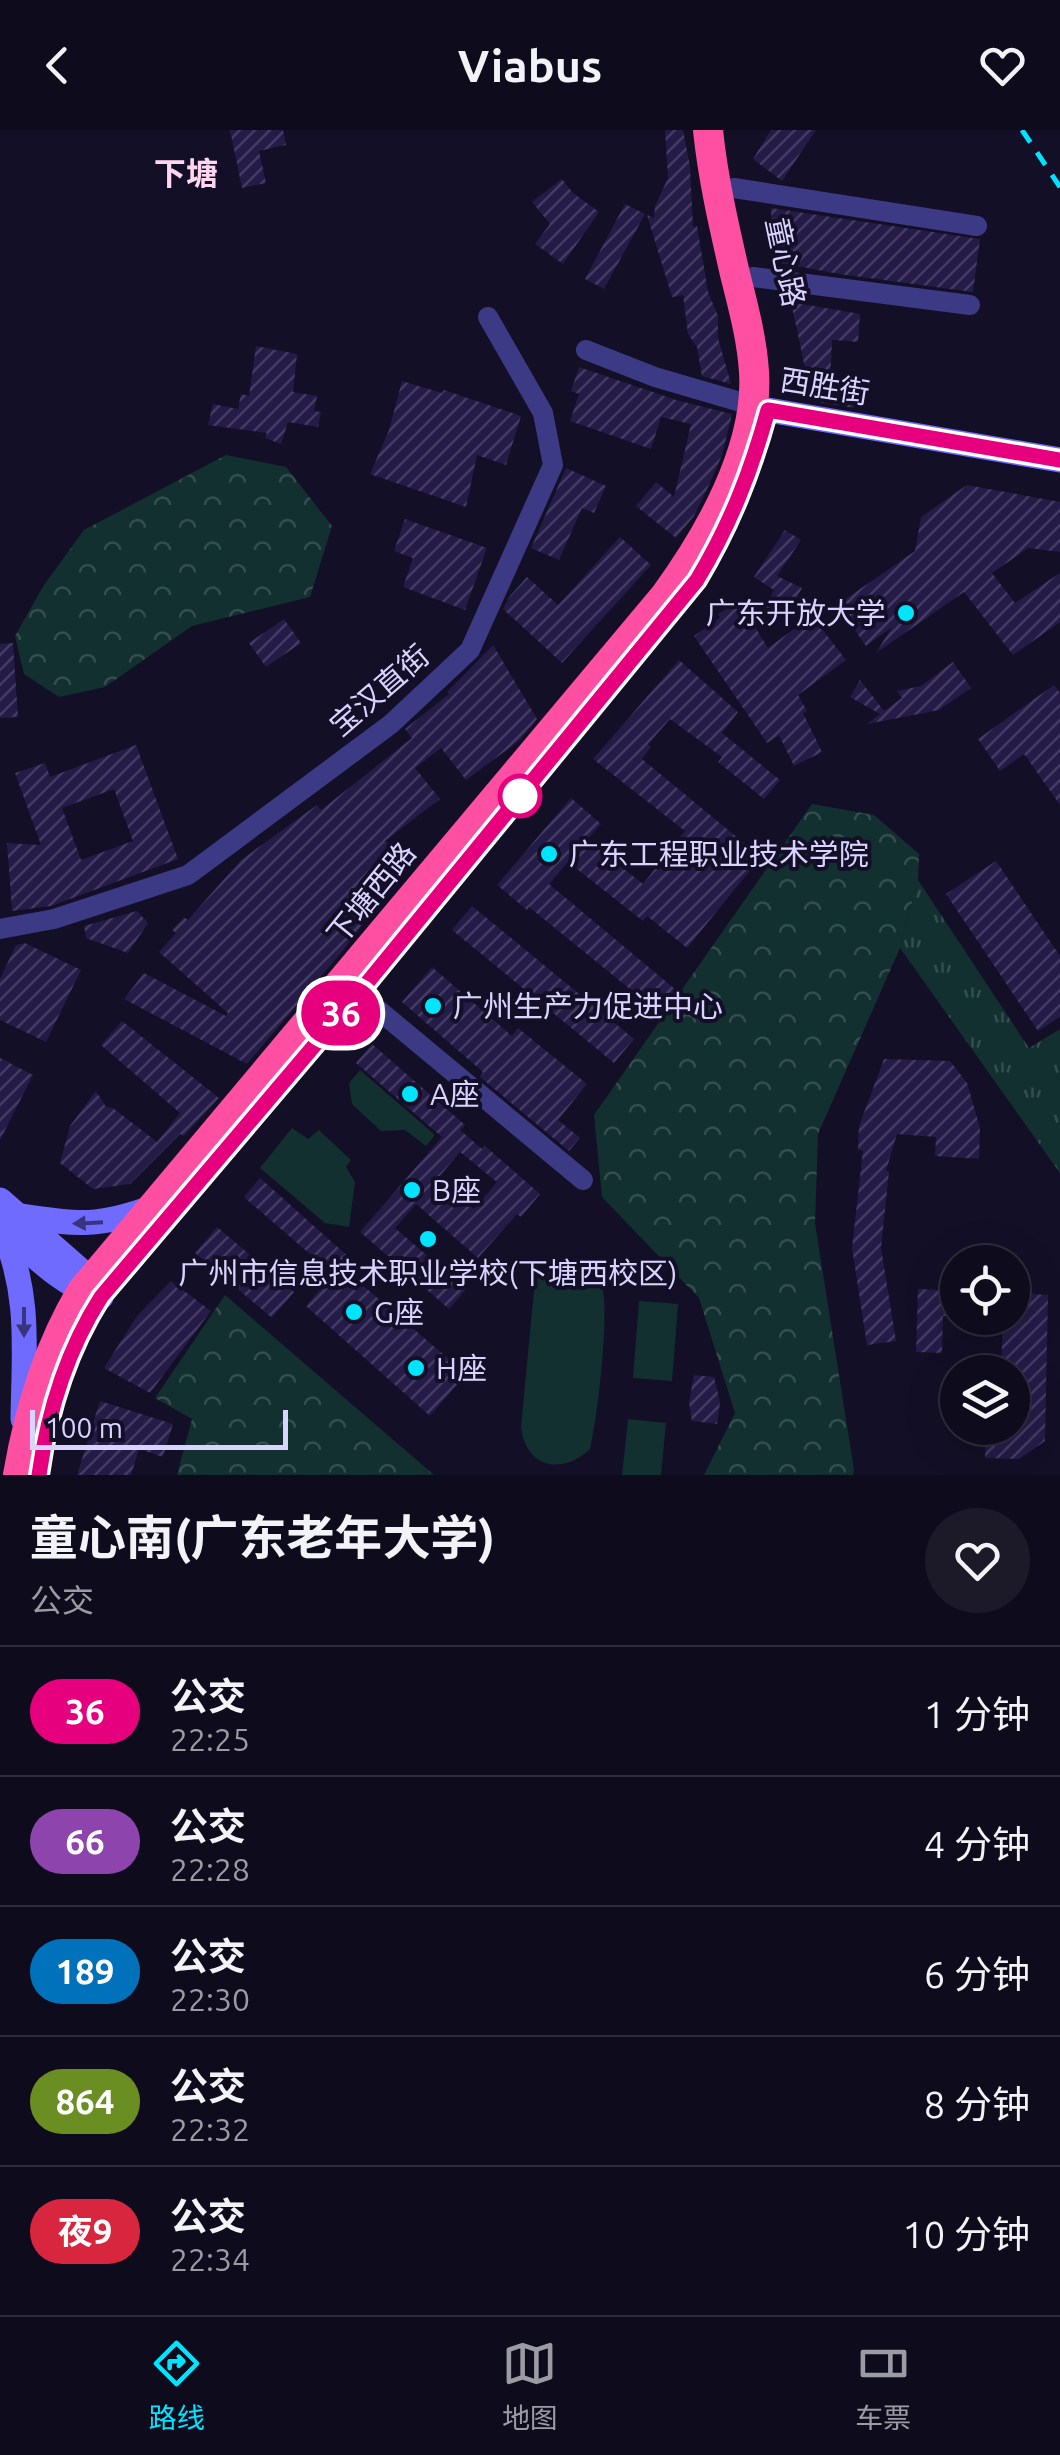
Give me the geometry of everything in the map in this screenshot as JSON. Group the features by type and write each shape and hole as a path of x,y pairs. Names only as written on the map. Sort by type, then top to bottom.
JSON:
{"highway":[{"name":"童心路","path":"708,130 718,200 752,349 760,408"},
{"name":"童心路","path":"726,130 734,188 770,359 760,408"},
{"name":"下塘西路","path":"39,1475 58,1385 91,1290 358,994 697,580 737,508 755,457 760,408"},
{"name":"下塘西路","path":"20,1461 42,1377 91,1290 154,1207 664,596 693,556 720,507 760,408"}],"street":[{"path":"734,188 978,226"},
{"path":"753,276 970,305"},
{"name":"宝汉直街","path":"0,928 54,919 188,876 391,724 470,650 554,465 544,414 488,317"},
{"name":"西胜街","path":"586,350 655,377 760,408 1060,460"},
{"path":"358,994 583,1180"},
{"path":"5,1217 85,1225 113,1221 154,1207"},
{"path":"5,1217 91,1290"},
{"path":"5,1217 24,1296 20,1461"}],"green space":[{"path":"226,455 286,467 332,526 310,597 192,626 105,687 59,697 24,674 15,636 44,585 84,530"},
{"path":"812,804 874,815 919,854 918,880 900,948 818,1134 815,1223 854,1470 853,1475 704,1475 735,1413 699,1298 602,1197 594,1115"},
{"path":"918,880 1029,1048 1060,1029 1060,1173 900,948"},
{"path":"360,1070 435,1135 426,1146 405,1130 381,1131 352,1104 349,1083"},
{"path":"292,1128 308,1139 319,1130 351,1160 346,1167 355,1182 349,1227 325,1223 260,1168"},
{"path":"570,1260 588,1268 601,1283 604,1338 590,1449 558,1465 547,1464 530,1452 521,1427 535,1280 550,1266"},
{"path":"225,1295 434,1475 177,1475 192,1419 155,1398"},
{"path":"639,1301 678,1304 672,1381 633,1378"},
{"path":"628,1419 666,1423 661,1475 622,1475"}],"building":[{"path":"230,130 283,130 286,145 259,151 266,183 242,188"},
{"path":"665,130 683,130 690,166 693,227 697,226 708,292 718,316 718,338 731,384 702,376 697,347 688,334 683,295 672,297 647,215 654,218 655,206 668,178"},
{"path":"771,130 816,130 782,181 753,159"},
{"path":"562,179 573,193 599,212 563,264 535,244 550,224 532,202"},
{"path":"625,204 645,214 604,289 585,279"},
{"path":"771,208 980,239 973,292 781,263 783,249 777,248 780,234 772,233"},
{"path":"791,302 860,314 858,342 832,340 830,382 855,385 854,408 812,401"},
{"path":"256,346 297,354 293,392 317,396 314,411 321,412 318,427 288,422 281,444 265,438 267,433 208,425 213,404 238,409 241,394 249,396"},
{"path":"579,367 676,400 732,414 710,483 694,516 676,538 636,506 656,482 674,497 691,424 661,417 651,449 570,421 579,394 571,391"},
{"path":"402,381 442,393 444,390 521,416 506,465 477,455 466,507 370,474 389,430"},
{"path":"566,468 606,486 594,513 582,508 559,560 531,548"},
{"path":"967,485 1060,502 1060,552 1028,548 992,573 1015,603 1060,573 1060,622 1013,655 964,592 876,653 892,627 866,646 837,605 915,551 921,517"},
{"path":"405,519 487,548 465,610 403,587 413,558 394,551"},
{"path":"785,530 801,540 777,576 802,588 785,620 764,609 774,590 754,577"},
{"path":"620,537 651,565 562,663 503,609 527,577 558,605"},
{"path":"739,601 768,648 812,616 846,660 798,695 822,752 794,766 779,735 767,743 694,636"},
{"path":"284,619 301,643 266,667 249,643"},
{"path":"13,643 18,717 0,718 0,644"},
{"path":"493,645 537,719 519,741 466,780 441,748 415,768 440,799 385,841 409,861 345,948 247,1064 124,999 144,973 226,1016 228,1013 159,952 176,933 172,930 184,917 188,920 241,860 317,805 321,810 412,738 405,729 449,694"},
{"path":"679,660 738,712 722,733 780,780 764,799 718,762 722,757 670,719 648,744 651,747 642,759 761,857 687,948 647,916 643,921 568,862 549,884 676,990 658,1012 497,885 571,798 601,824 587,840 643,884 685,831 593,759"},
{"path":"953,662 971,688 939,710 867,724 880,714 850,697 860,680 884,711 902,698 897,691 921,686"},
{"path":"1054,685 1060,693 1060,805 1024,754 1000,771 978,739"},
{"path":"136,745 178,859 51,906 12,911 7,843 41,845 15,773 45,763 50,777","holes":["114,789 133,841 81,860 62,808"]},
{"path":"996,861 1060,956 1060,1017 1038,1031 946,894"},
{"path":"472,906 634,1039 614,1063 452,930"},
{"path":"137,911 148,923 128,953 86,938 84,926"},
{"path":"25,943 81,970 46,1042 0,1020 0,979 16,945"},
{"path":"432,967 512,1036 518,1028 587,1084 558,1120 580,1138 569,1151 480,1077 483,1072 402,1002"},
{"path":"122,1021 219,1098 184,1136 180,1134 130,1184 93,1189 60,1163 70,1126 96,1091 106,1107 113,1108 157,1142 180,1113 101,1045"},
{"path":"372,1044 465,1125 460,1130 482,1149 485,1146 540,1194 478,1258 416,1204 395,1228 466,1289 449,1309 360,1232 442,1137 356,1063","holes":["460,1152 497,1182 474,1209 439,1177"]},
{"path":"0,1058 33,1075 0,1140"},
{"path":"884,1059 950,1061 967,1083 980,1128 979,1159 935,1156 936,1137 897,1134 886,1171 881,1248 896,1341 867,1345 852,1248 863,1150 858,1150 859,1126"},
{"path":"260,1178 360,1267 352,1276 466,1374 430,1416 306,1306 333,1274 244,1197"},
{"path":"217,1227 294,1292 272,1318 195,1253"},
{"path":"171,1281 211,1311 150,1393 104,1368 137,1316"},
{"path":"918,1289 940,1290 942,1353 916,1352"},
{"path":"1030,1294 1048,1295 1045,1441 1019,1459 985,1458 985,1445 1030,1445 1030,1355 1002,1355 1002,1335 1030,1335"},
{"path":"694,1375 714,1377 720,1402 717,1424 692,1421 689,1402"},
{"path":"100,1401 173,1424 163,1457 139,1449 131,1475 77,1475"}],"railway":[{"path":"1022,130 1060,187"}],"bus line":[{"name":"36","path":"39,1475 58,1385 82,1327 101,1297 358,994 697,580 737,508 768,410 1060,460"}],"place":[{"name":"广东开放大学","path":"906,613"},
{"name":"广东工程职业技术学院","path":"549,854"},
{"name":"广州生产力促进中心","path":"433,1006"},
{"name":"A座","path":"410,1094"},
{"name":"B座","path":"412,1190"},
{"name":"广州市信息技术职业学校(下塘西校区)","path":"428,1239"},
{"name":"G座","path":"354,1312"},
{"name":"H座","path":"416,1368"}],"district":[{"name":"下塘","path":"186,173"}]}
